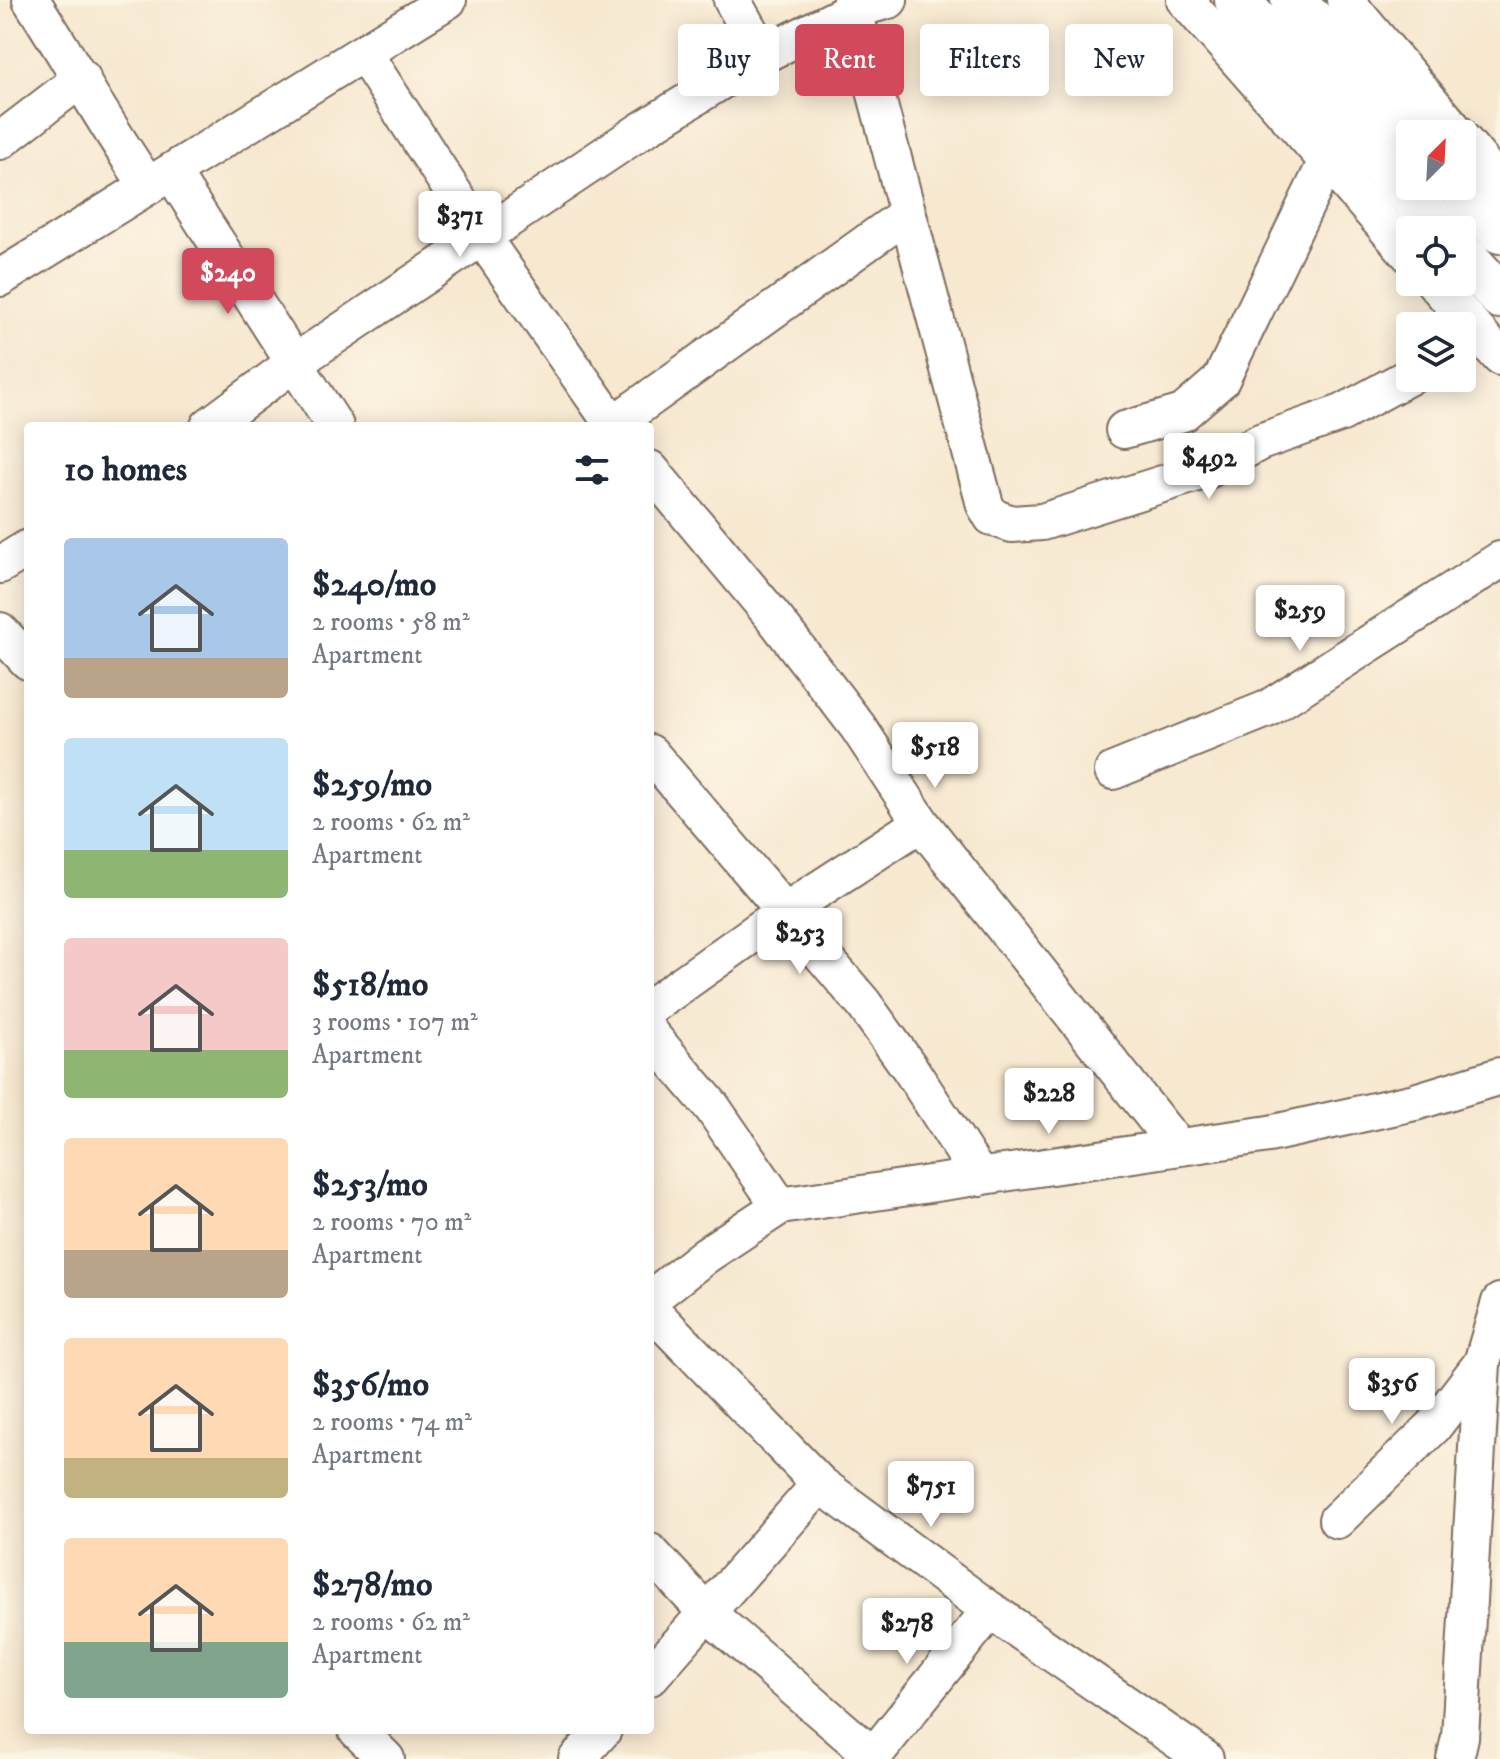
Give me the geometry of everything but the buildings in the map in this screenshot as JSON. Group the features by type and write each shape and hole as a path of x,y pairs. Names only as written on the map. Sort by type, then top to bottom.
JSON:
{"highway":[{"path":"1237,0 1429,216"},
{"path":"1293,0 1401,120"},
{"path":"1472,200 1500,231"},
{"path":"1476,269 1500,296"}],"street":[{"path":"732,0 746,24"},
{"path":"779,46 852,5 889,0"},
{"path":"1185,0 1396,239"},
{"path":"1345,0 1446,120"},
{"path":"35,1 118,143 160,180 294,363 332,422"},
{"path":"0,278 445,1"},
{"path":"852,5 985,505 992,517 1012,524 1042,522 1210,469 1260,442 1342,413 1396,384"},
{"path":"364,54 482,237 610,422"},
{"path":"0,141 82,78"},
{"path":"214,422 294,363 697,96"},
{"path":"1476,156 1500,184"},
{"path":"1124,430 1183,413 1221,380 1327,161"},
{"path":"619,422 907,214"},
{"path":"1444,296 1481,348"},
{"path":"654,474 775,619 858,727 921,823 1177,1146"},
{"path":"0,565 24,550"},
{"path":"1113,771 1267,709 1500,560"},
{"path":"0,631 24,657"},
{"path":"654,758 863,1003 909,1067 980,1177"},
{"path":"654,1004 784,912 921,823"},
{"path":"654,1039 712,1107 780,1206"},
{"path":"654,1296 706,1255 780,1206 1269,1134 1415,1102 1500,1076"},
{"path":"1455,1759 1460,1737 1482,1363 1500,1302"},
{"path":"654,1313 820,1484 990,1610 1205,1759"},
{"path":"1337,1520 1433,1427 1482,1363"},
{"path":"654,1673 820,1484"},
{"path":"654,1556 707,1613 872,1758 990,1610"},
{"path":"361,1734 386,1759"},
{"path":"577,1759 599,1734"}]}
